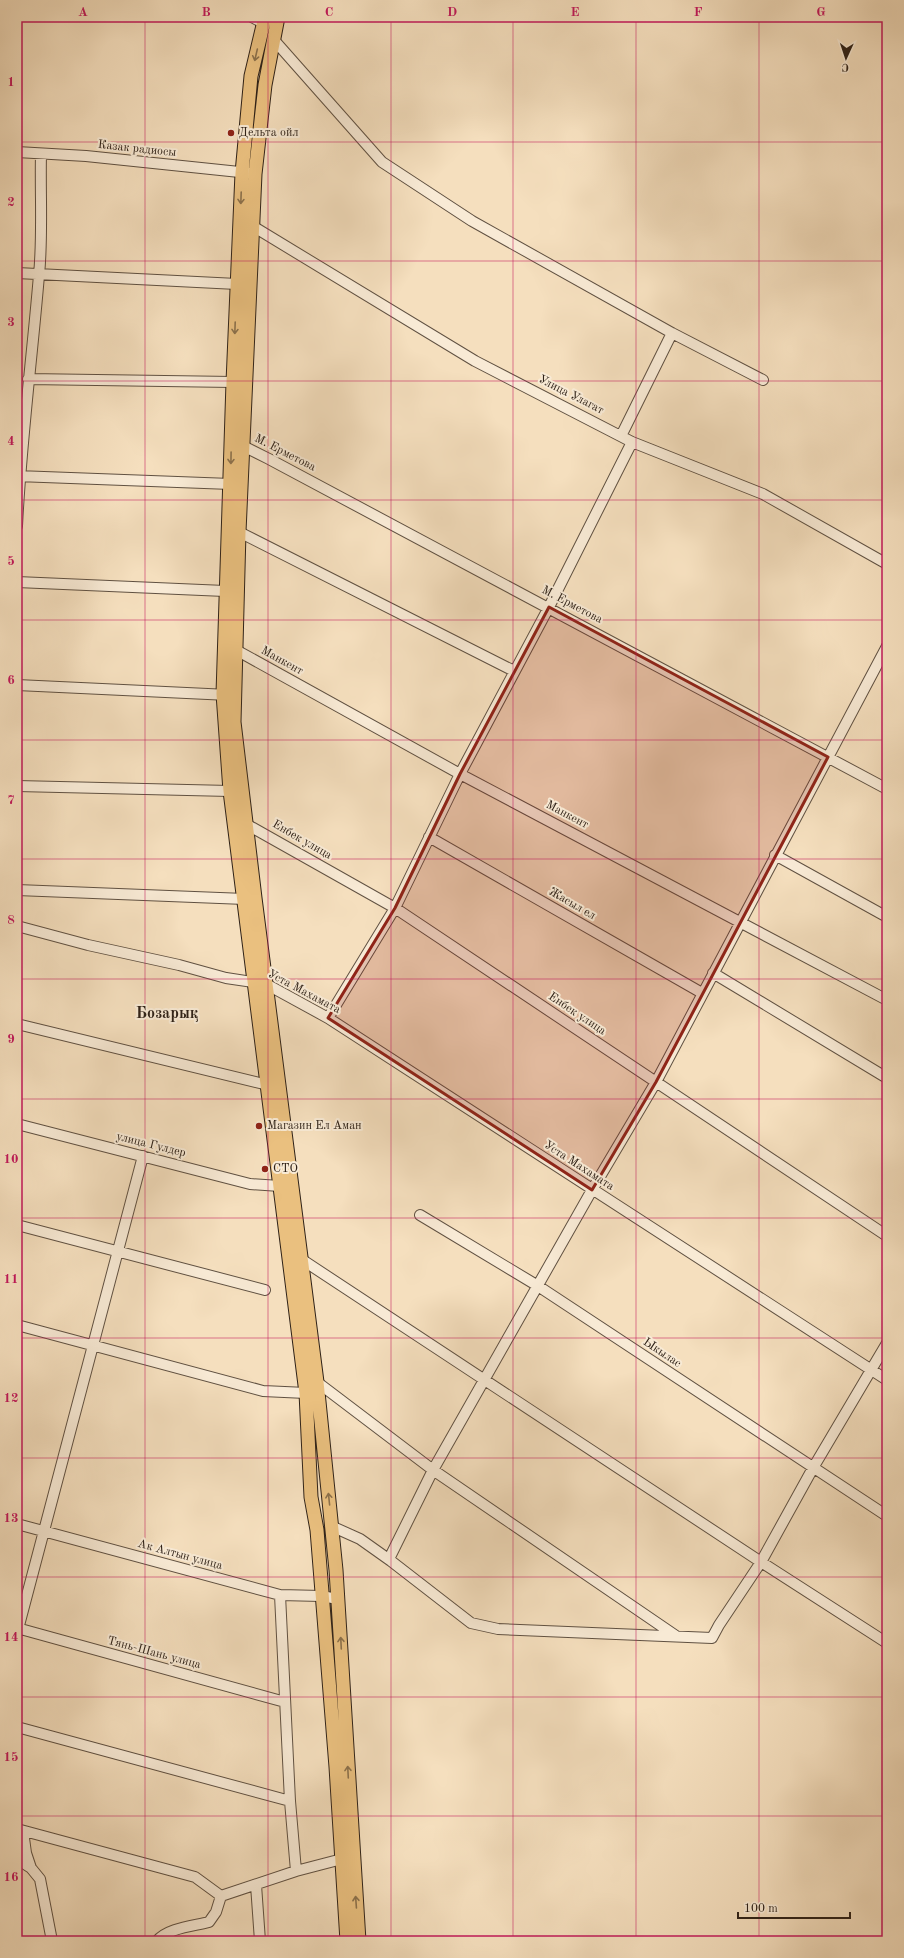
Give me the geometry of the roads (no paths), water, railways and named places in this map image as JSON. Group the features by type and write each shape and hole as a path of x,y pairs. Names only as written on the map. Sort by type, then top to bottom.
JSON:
{"main road":[{"path":"278,17 265,84 255,174 254,227 249,292 231,484 225,591 229,695 230,791 306,1393 311,1497 317,1530 347,1941"},
{"path":"260,19 251,76 242,173 232,382 243,446 236,650 229,695 234,722 317,1382 332,1526 338,1598 358,1941"}],"street":[{"path":"274,40 382,162 472,221 672,333 763,380"},
{"name":"Казак радиосы","path":"17,152 98,158 255,174"},
{"path":"17,526 18,477 39,273 41,154"},
{"name":"Улица Улагат","path":"254,227 475,361 632,442 763,494 887,564"},
{"path":"17,273 237,284"},
{"path":"620,436 672,333"},
{"path":"28,379 232,382"},
{"path":"328,1018 396,908 460,774 549,607 632,442"},
{"name":"М. Ерметова","path":"243,446 549,607 887,789"},
{"path":"18,477 231,484"},
{"path":"239,532 514,671"},
{"path":"17,582 225,591"},
{"path":"389,1559 433,1470 592,1190 656,1082 887,646"},
{"name":"Манкент","path":"236,650 460,774 887,1000"},
{"path":"17,685 229,695"},
{"path":"17,786 230,791"},
{"name":"Енбек улица","path":"246,824 396,908 887,1236"},
{"name":"Жасыл ел","path":"429,837 702,993"},
{"path":"775,855 887,917"},
{"path":"17,890 244,900"},
{"name":"Уста Махамата","path":"17,926 88,945 178,965 226,978 266,984 328,1018 887,1380"},
{"path":"713,973 887,1078"},
{"path":"17,1024 268,1085"},
{"name":"улица Гулдер","path":"17,1124 250,1184 280,1186"},
{"path":"17,1630 45,1531 143,1156"},
{"name":"Ыкылас","path":"420,1215 538,1286 887,1516"},
{"path":"17,1225 265,1290"},
{"path":"301,1259 761,1562 887,1643"},
{"path":"17,1325 263,1391 306,1393"},
{"path":"332,1526 360,1539 389,1559 471,1623 498,1629 712,1638 761,1562 813,1468 872,1371 887,1343"},
{"path":"317,1382 433,1470 676,1636"},
{"name":"Ак Алтын улица","path":"17,1524 280,1595 338,1598"},
{"path":"280,1595 290,1802 296,1870"},
{"name":"Тянь-Шань улица","path":"17,1630 285,1702"},
{"path":"17,1727 290,1802"},
{"path":"31,1868 20,1830 195,1877 221,1896"},
{"path":"17,1859 31,1868 40,1879 48,1912 52,1941"},
{"path":"221,1896 296,1870 342,1860"},
{"path":"256,1885 260,1941"},
{"path":"157,1941 160,1937 172,1932 209,1922 216,1912 221,1896"}],"place":[{"name":"Дельта ойл","path":"231,133"},
{"name":"Магазин Ел Аман","path":"259,1126"},
{"name":"СТО","path":"265,1169"}],"district":[{"name":"Бозарық","path":"167,1014"}]}
